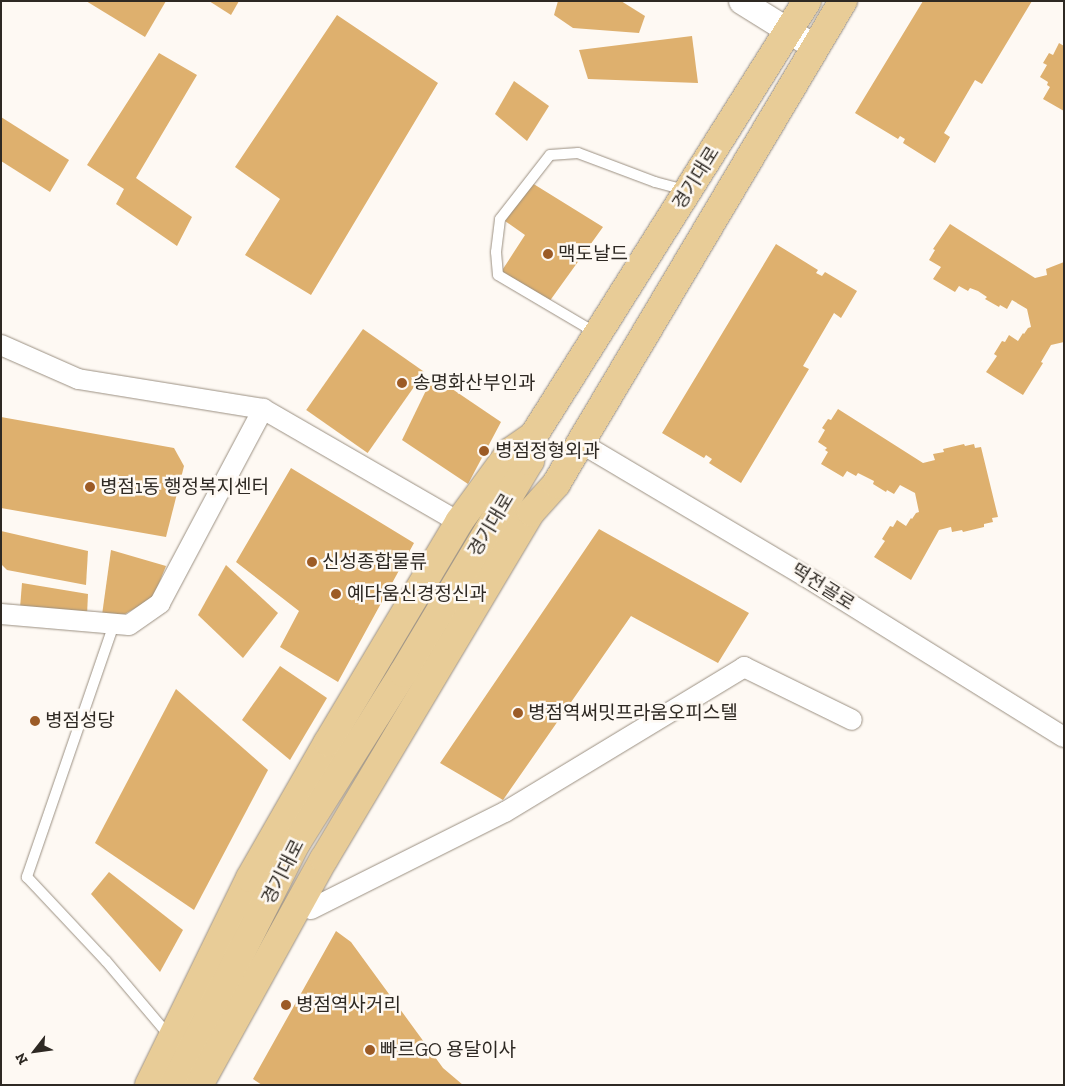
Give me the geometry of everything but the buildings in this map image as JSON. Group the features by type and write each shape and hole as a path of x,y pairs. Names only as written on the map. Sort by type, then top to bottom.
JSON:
{"main road":[{"name":"경기대로","path":"174,1085 297,842 403,673 530,460 534,434 807,1"},
{"name":"경기대로","path":"218,1085 311,909 497,604 544,519 556,484 579,442 843,1"},
{"path":"149,1085 250,878 328,742 459,522 510,452 534,434"},
{"name":"경기대로","path":"199,1085 324,859 531,512 556,484"}],"street":[{"path":"741,1 815,47"},
{"path":"1,345 78,379 263,409 459,522"},
{"path":"1,614 129,625 160,603 263,409"},
{"name":"떡전골로","path":"579,442 805,576 1064,737"},
{"path":"311,909 505,812 744,667 852,720"}],"lane":[{"path":"593,341 586,327 498,275 496,252 500,219 550,156 578,153 655,182 688,191"},
{"path":"114,624 27,877 106,961 171,1038"}],"place":[{"name":"맥도날드","path":"548,254"},
{"name":"송명화산부인과","path":"402,383"},
{"name":"병점정형외과","path":"484,451"},
{"name":"병점1동 행정복지센터","path":"90,487"},
{"name":"신성종합물류","path":"312,562"},
{"name":"예다움신경정신과","path":"336,594"},
{"name":"병점역써밋프라움오피스텔","path":"518,713"},
{"name":"병점성당","path":"35,721"},
{"name":"병점역사거리","path":"286,1005"},
{"name":"빠르GO 용달이사","path":"370,1050"}]}
